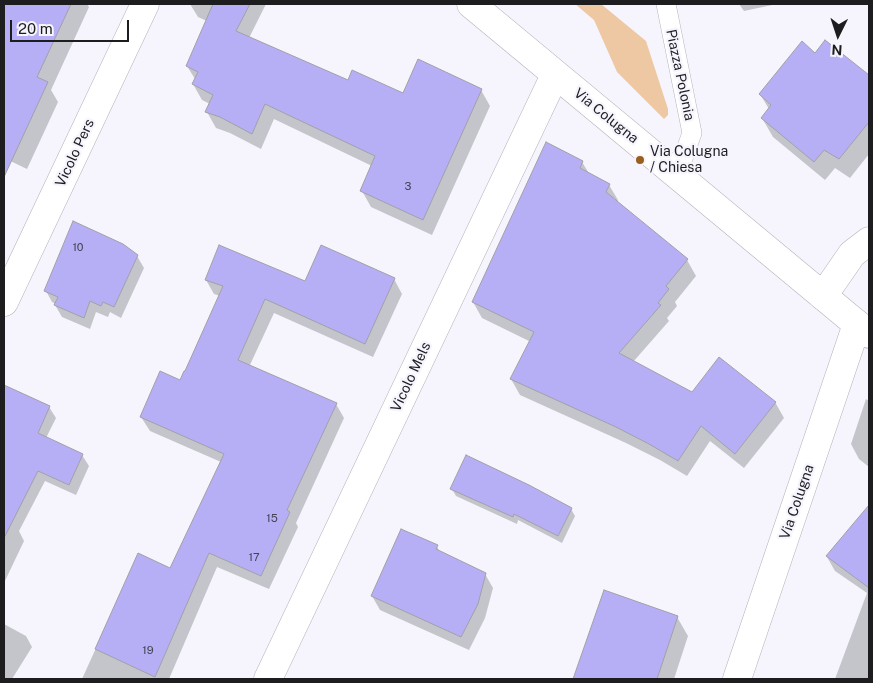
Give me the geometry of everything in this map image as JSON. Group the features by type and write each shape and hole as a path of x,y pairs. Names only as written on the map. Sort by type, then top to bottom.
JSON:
{"street":[{"name":"Vicolo Pers","path":"4,302 145,4"},
{"name":"Via Colugna","path":"471,4 863,329 737,679"},
{"name":"Vicolo Mels","path":"268,679 555,75"},
{"path":"824,296 852,254 869,241"}],"lane":[{"name":"Piazza Polonia","path":"666,4 692,133 677,174"}],"shaded area":[{"path":"575,4 601,4 646,41 668,109 668,115 664,119 617,72 594,20"}],"building":[{"path":"4,4 71,4 37,77 48,82 4,177"},
{"path":"213,4 250,4 236,31 348,80 352,70 403,93 418,59 482,89 423,220 360,191 375,156 265,104 252,134 220,117 205,112 213,95 192,84 198,72 186,66"},
{"path":"825,40 869,75 869,122 839,159 824,150 814,162 761,118 771,105 759,94 802,41 815,53"},
{"path":"546,142 583,161 580,168 610,184 606,192 688,259 666,286 669,289 658,303 661,305 619,353 692,392 719,357 776,402 735,454 701,426 678,461 616,427 510,379 534,332 472,302"},
{"path":"73,221 123,244 138,255 114,307 103,302 101,306 90,301 84,318 54,305 58,297 44,291"},
{"path":"219,245 305,281 321,245 395,278 365,344 265,299 238,360 337,403 287,510 290,512 261,576 209,553 155,677 95,649 138,553 170,568 224,454 140,417 160,371 180,380 185,371 223,286 205,280"},
{"path":"4,385 50,406 38,433 83,454 69,485 38,471 4,538"},
{"path":"466,455 572,508 558,536 514,514 513,517 450,489"},
{"path":"869,505 869,588 826,556"},
{"path":"401,529 438,545 436,549 486,573 478,604 461,637 371,596"},
{"path":"604,590 678,616 657,679 573,679"}],"place":[{"name":"Via Colugna / Chiesa","path":"640,160"}]}
